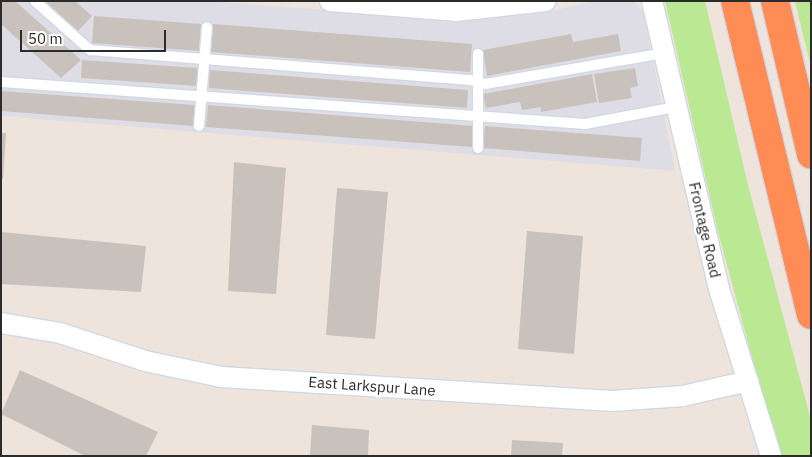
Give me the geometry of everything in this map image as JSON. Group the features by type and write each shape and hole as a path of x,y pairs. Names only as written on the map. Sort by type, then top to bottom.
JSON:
{"highway":[{"path":"735,1 811,315"},
{"path":"774,1 811,155"}],"street":[{"path":"330,1 456,11 545,1"},
{"name":"Frontage Road","path":"652,1 719,289 771,456"},
{"name":"East Larkspur Lane","path":"1,323 60,333 145,361 221,377 613,401 683,396 748,381"}],"lane":[{"path":"35,1 90,50 485,84 664,53"},
{"path":"199,126 207,27"},
{"path":"478,54 480,118 478,148"},
{"path":"1,82 480,118 585,124 676,106"}],"shaded area":[{"path":"1,1 203,1 470,20 542,13 596,1 634,1 644,13 675,171 1,116"}],"green space":[{"path":"665,1 705,1 748,185 811,420 811,456 779,456 718,232"},
{"path":"795,1 811,1 811,67"}],"building":[{"path":"1,1 15,1 81,60 61,78 1,24"},
{"path":"45,1 75,1 92,16 78,31"},
{"path":"94,16 201,24 199,51 92,43"},
{"path":"213,24 472,44 470,72 211,52"},
{"path":"571,34 573,42 618,34 621,51 487,76 483,50"},
{"path":"82,60 198,68 197,86 81,78"},
{"path":"635,68 638,86 630,88 632,98 599,103 594,74"},
{"path":"210,70 468,90 467,108 209,88"},
{"path":"592,74 597,102 541,112 541,107 522,110 520,102 486,108 483,94"},
{"path":"1,91 195,105 194,126 1,111"},
{"path":"208,105 474,126 472,147 206,127"},
{"path":"485,126 642,138 640,161 483,148"},
{"path":"1,133 6,133 3,179 1,179"},
{"path":"234,162 286,168 276,294 228,291"},
{"path":"337,188 388,192 375,339 326,335"},
{"path":"527,231 583,236 574,354 518,349"},
{"path":"1,232 146,246 141,292 1,284"},
{"path":"20,370 158,432 146,456 85,456 1,414"},
{"path":"312,425 369,430 368,456 310,456"},
{"path":"512,440 563,443 562,456 511,456"}]}
